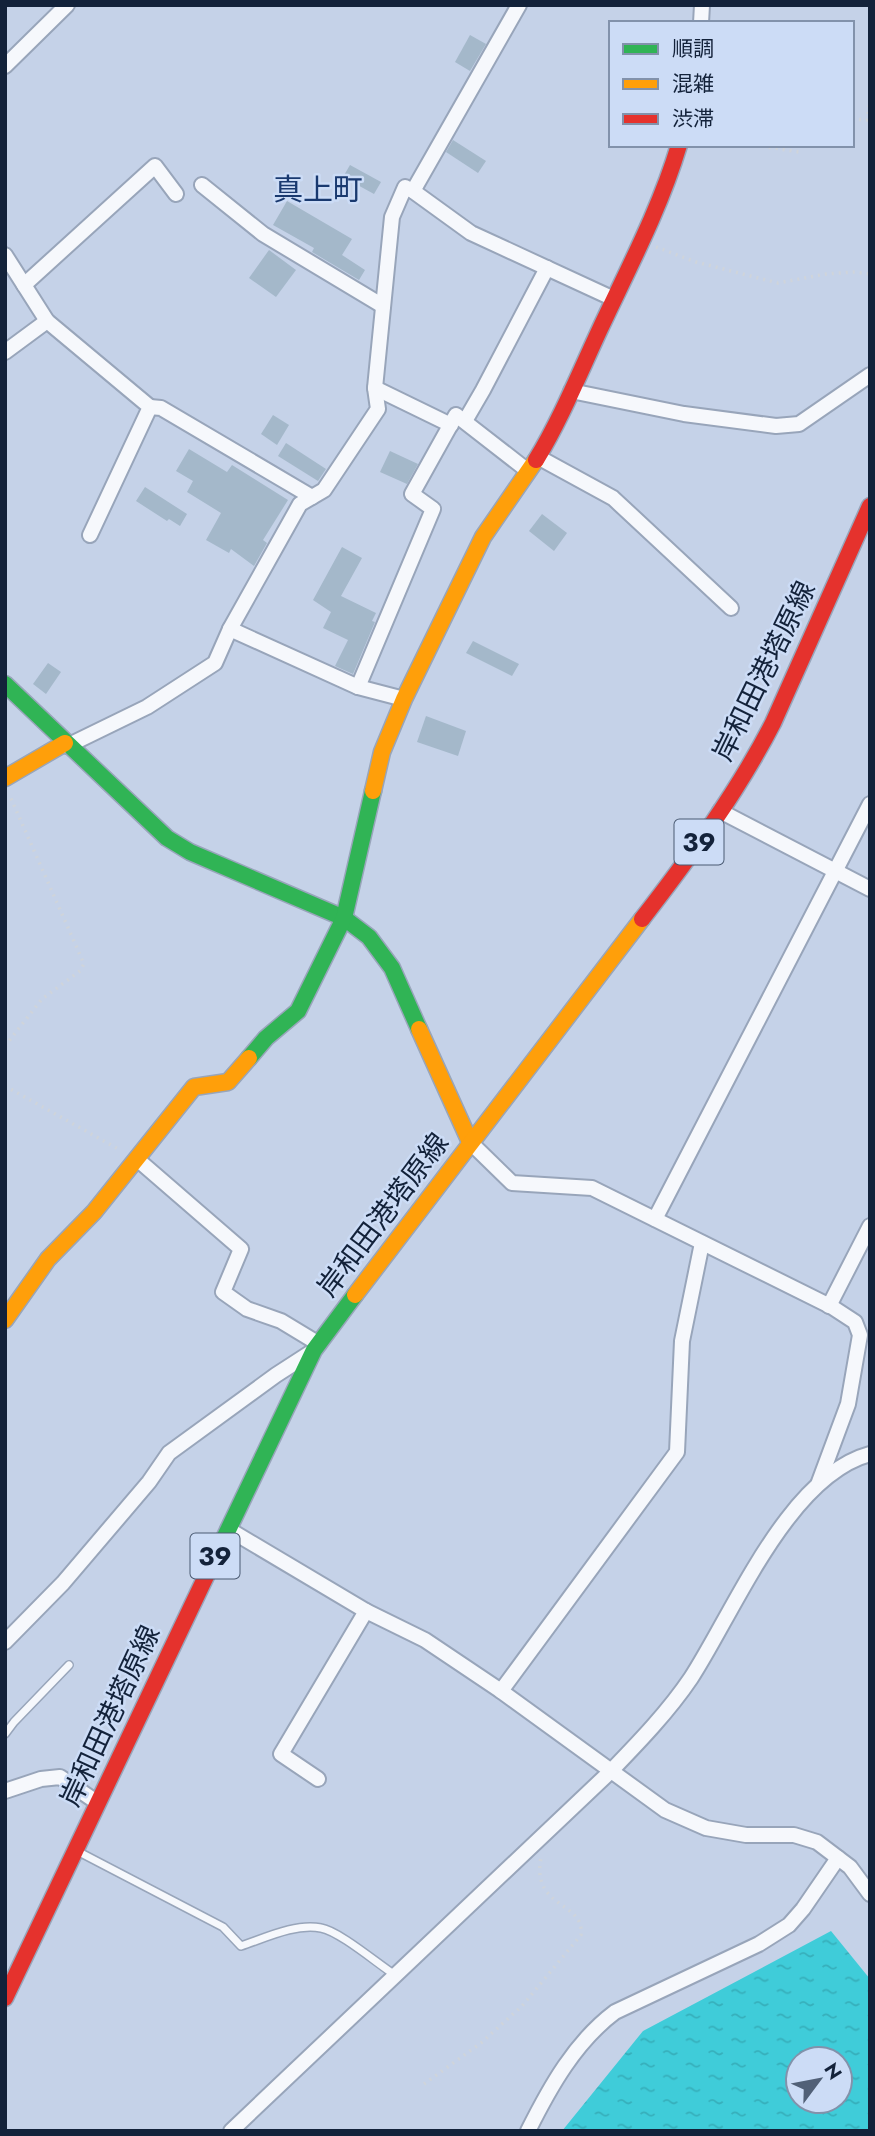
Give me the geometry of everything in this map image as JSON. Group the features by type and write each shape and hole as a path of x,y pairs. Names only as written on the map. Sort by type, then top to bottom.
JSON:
{"street":[{"path":"5,66 67,5"},
{"path":"413,191 519,5"},
{"path":"5,1320 48,1259 94,1213 194,1087 228,1082 266,1038 298,1011 344,918 383,752 404,699 482,537 538,457 571,391 641,242 678,147"},
{"path":"24,285 155,166 176,194"},
{"path":"202,185 262,234 383,306"},
{"path":"5,778 66,744 147,707 215,663 230,629 300,504 324,490 378,409 374,388 392,217 405,187 471,233 614,299"},
{"path":"5,255 47,321 150,407 161,408 312,497"},
{"path":"358,687 433,509 412,494 483,390 547,268"},
{"path":"5,352 47,321"},
{"path":"571,391 684,414 776,426 799,424 870,375"},
{"path":"374,388 458,423 528,471"},
{"path":"90,535 150,407"},
{"path":"538,457 613,498 731,608"},
{"name":"岸和田港塔原線","path":"5,1998 316,1347 685,863 720,811 757,754 773,723 870,506"},
{"path":"230,629 358,687 404,699"},
{"path":"5,684 147,821 178,845 344,918 369,936 392,968 470,1142 512,1183 592,1188 829,1306 855,1322 860,1335 848,1404 817,1487"},
{"path":"655,1219 870,804"},
{"path":"720,811 870,889"},
{"path":"5,1642 63,1583 149,1482 169,1453 316,1347 281,1321 247,1309 223,1292 242,1249 137,1159"},
{"path":"829,1306 870,1226"},
{"path":"501,1691 677,1452 682,1341 702,1243"},
{"path":"231,2131 641,1740 690,1680 775,1536 802,1501 831,1474 870,1454"},
{"path":"228,1529 366,1611 425,1640 501,1691 665,1810 706,1828 746,1835 794,1836 817,1842 850,1867 870,1894"},
{"path":"318,1779 281,1754 366,1611"},
{"path":"5,1791 41,1779 60,1777 98,1803"},
{"path":"528,2131 549,2089 565,2065 603,2021 637,2001 759,1944 789,1925 838,1858"}],"lane":[{"path":"5,1734 69,1665"},
{"path":"75,1850 223,1927 241,1946 305,1927 323,1928 395,1975"}],"path":[{"path":"854,119 867,120 870,99"},
{"path":"768,147 799,152 800,147"},
{"path":"641,242 696,262 778,283 826,274 870,274"},
{"path":"5,786 84,964 80,971 42,999 5,1046"},
{"path":"5,1086 137,1159"},
{"path":"424,2084 481,2043 522,2006 581,1935 582,1926 578,1918 543,1889 540,1880 540,1864 547,1832"}],"water":[{"path":"831,1931 870,1979 870,2131 562,2131 643,2031"}],"building":[{"path":"470,35 486,44 470,71 455,62"},
{"path":"453,140 486,161 478,173 446,152"},
{"path":"350,165 381,182 374,194 343,177"},
{"path":"287,201 352,239 342,255 365,270 359,280 312,252 314,248 273,225"},
{"path":"269,250 296,270 276,297 249,278"},
{"path":"273,415 289,425 277,445 261,434"},
{"path":"286,443 326,469 318,481 278,456"},
{"path":"189,449 227,472 232,465 288,500 263,540 267,543 254,566 231,549 229,553 206,540 221,513 187,492 193,481 176,471"},
{"path":"390,451 418,464 407,484 380,472"},
{"path":"145,487 187,514 180,526 136,501"},
{"path":"542,514 567,533 554,551 529,531"},
{"path":"342,547 362,558 341,596 376,613 372,621 375,622 353,674 335,666 348,640 323,628 331,612 313,600"},
{"path":"473,641 519,664 512,676 466,653"},
{"path":"48,663 61,672 46,694 33,684"},
{"path":"426,716 466,731 458,756 417,742"}],"traffic: fast":[{"path":"5,684 167,838 190,852 344,918 369,937 392,968 419,1029"},
{"path":"249,1058 266,1038 298,1011 344,918 373,791"},
{"path":"219,1549 314,1350 355,1295"}],"traffic: slow":[{"path":"373,791 382,752 404,699 483,537 536,460"},
{"path":"5,778 65,743"},
{"path":"355,1295 642,919"},
{"path":"419,1029 470,1142"},
{"path":"5,1320 48,1259 94,1212 194,1087 228,1082 249,1058"}],"traffic: jam":[{"path":"536,460 562,412 643,238 678,147"},
{"path":"642,919 712,824 759,749 870,506"},
{"path":"5,1998 219,1549"}],"district":[{"name":"真上町","path":"318,189"}]}
